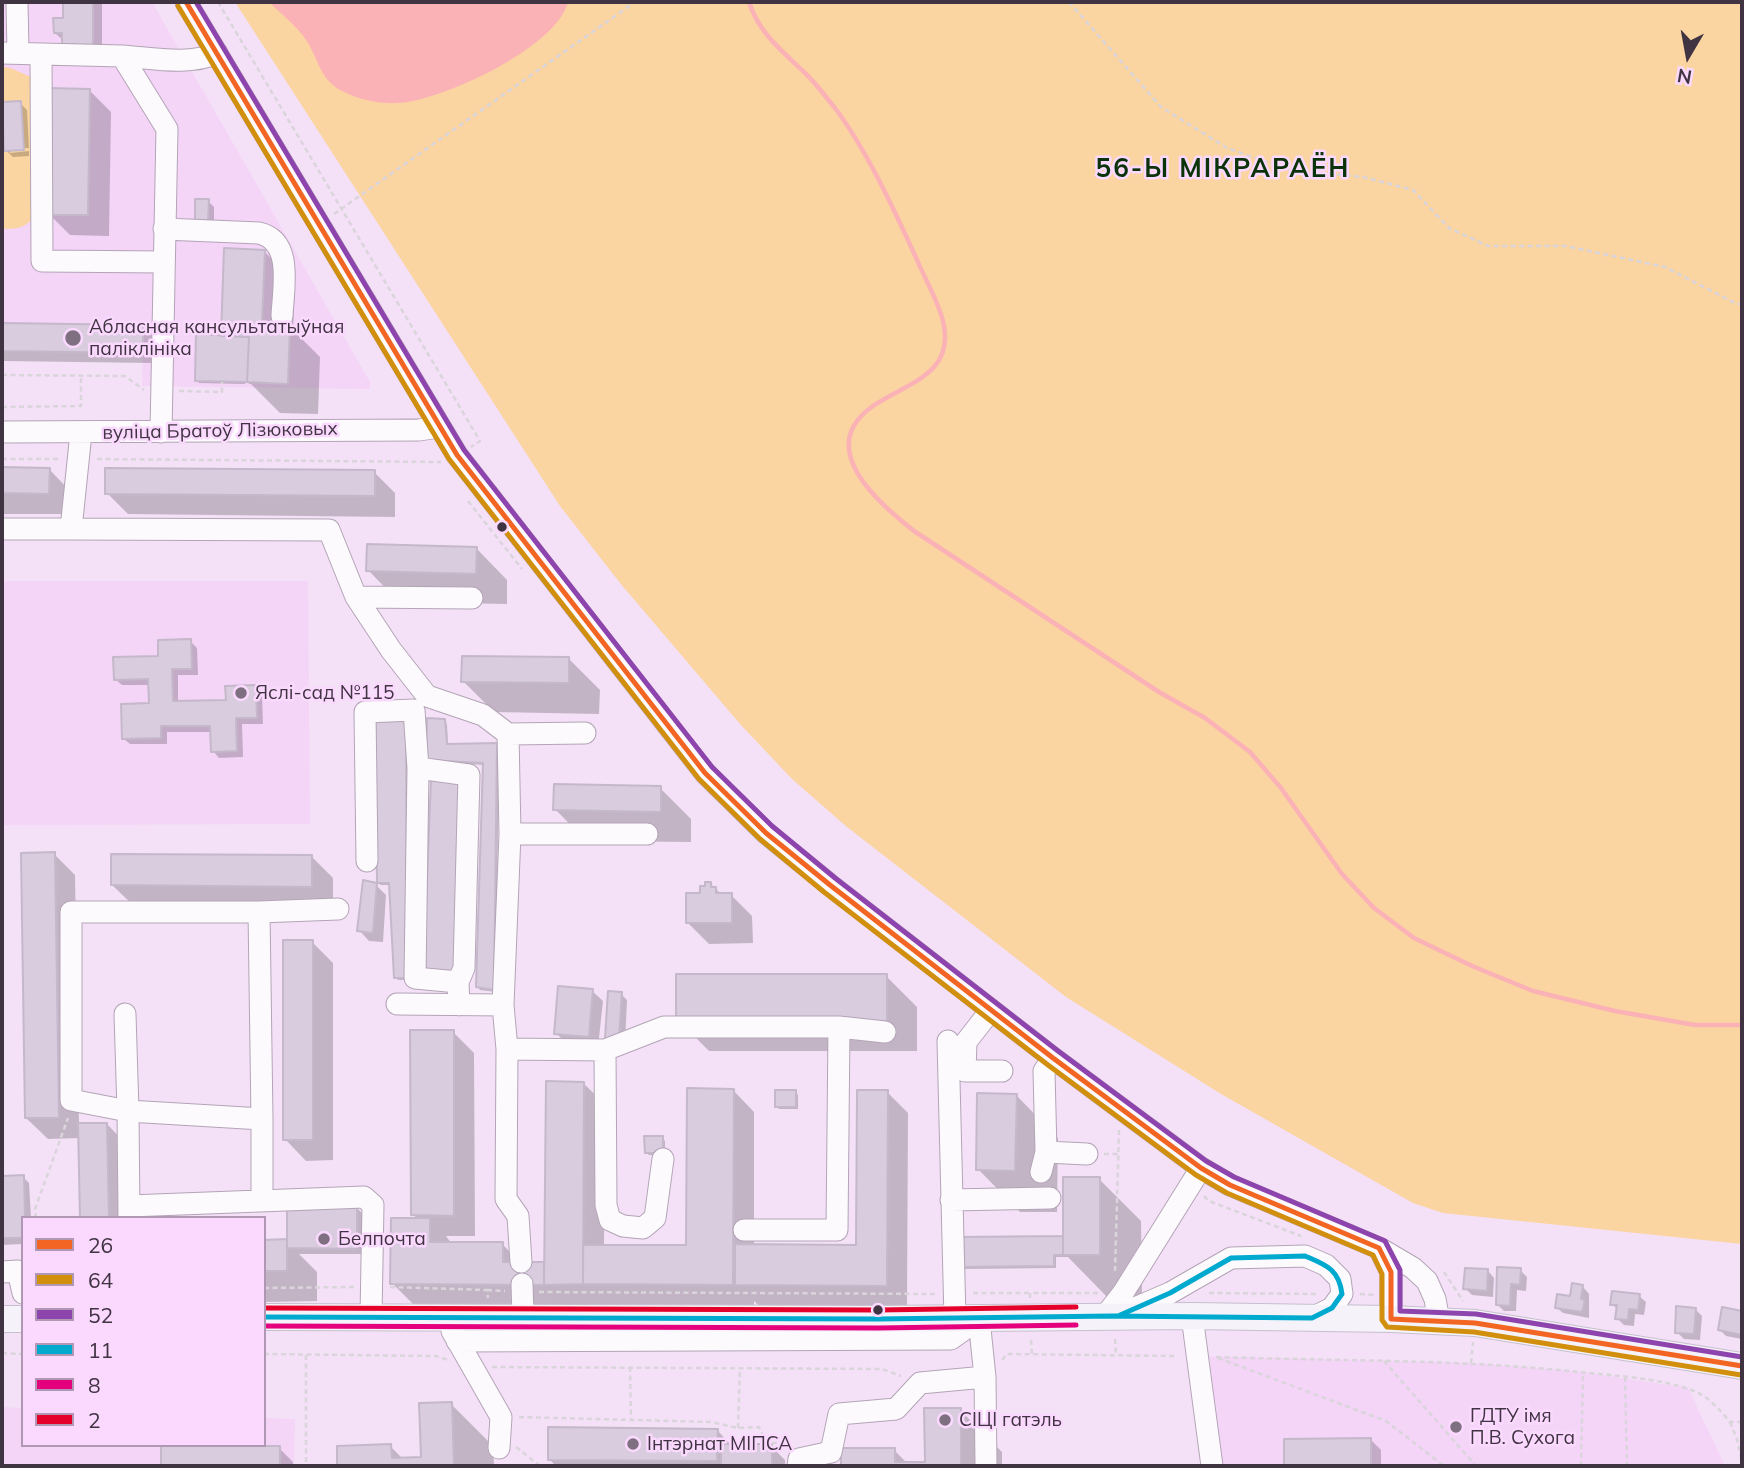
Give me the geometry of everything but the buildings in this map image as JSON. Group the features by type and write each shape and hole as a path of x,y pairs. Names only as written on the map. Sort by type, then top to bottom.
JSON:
{"main road":[{"path":"266,1317 444,1316 522,1298 1112,1324 1192,1316 1391,1319 1475,1324 1742,1366"},
{"path":"2,1319 21,1319"}],"street":[{"path":"17,2 10,53 185,60 206,58 217,53"},
{"path":"186,2 457,455 705,772 766,834 990,1010 1201,1168 1230,1185 1379,1248 1413,1268 1427,1281 1435,1299 1439,1321"},
{"path":"41,54 42,261 164,262"},
{"path":"122,56 167,129 161,432"},
{"path":"164,229 260,233 273,239 283,252 282,316"},
{"name":"вуліца Братоў Лізюковых","path":"2,432 419,430 439,427"},
{"path":"71,529 81,433"},
{"path":"2,529 329,530 356,597 391,650 421,703 415,978 457,982"},
{"path":"356,597 472,598"},
{"path":"367,860 365,712 421,703 483,715 508,734 585,733"},
{"path":"508,734 510,834 503,1005 507,1049 506,1199 518,1216 521,1262"},
{"path":"418,768 469,775 464,968 457,982 459,1004"},
{"path":"510,834 647,834"},
{"path":"262,1119 128,1111 71,1100 71,912 259,912 338,909"},
{"path":"259,912 262,1201"},
{"path":"397,1004 503,1005"},
{"path":"990,1010 966,1042 965,1071 1002,1071"},
{"path":"125,1014 129,1212 262,1201 364,1197 373,1205 371,1316"},
{"path":"507,1049 605,1050 664,1027 839,1027 885,1032"},
{"path":"744,1230 837,1230 839,1027"},
{"path":"948,1041 951,1200 967,1319 985,1377 986,1466"},
{"path":"605,1050 606,1205 610,1220 623,1226 643,1228 655,1217 663,1159"},
{"path":"1053,1058 1044,1071 1043,1162 1087,1154"},
{"path":"1112,1324 1123,1293 1201,1168"},
{"path":"951,1200 1049,1198"},
{"path":"1379,1248 1391,1272 1391,1319"},
{"path":"1112,1324 1231,1258 1305,1256 1326,1265 1340,1279 1342,1294 1332,1308 1312,1318"},
{"path":"2,1272 18,1271 21,1284"},
{"path":"444,1316 472,1368 500,1433"},
{"path":"1192,1316 1195,1356 1212,1466"},
{"path":"457,1341 951,1339 967,1319"},
{"path":"799,1463 831,1452 839,1414 896,1409 920,1383 985,1377"}],"path":[{"path":"2,459 445,462 480,442 218,2"},
{"path":"319,225 635,2"},
{"path":"1069,2 1161,107 1227,148 1290,170 1363,177 1413,190 1449,229 1488,246 1565,246 1665,267 1737,304 1742,304"},
{"path":"370,272 377,267"},
{"path":"402,327 411,323"},
{"path":"2,375 125,376 145,390 222,391 222,382"},
{"path":"2,407 81,406 81,375"},
{"path":"469,503 516,565"},
{"path":"36,1216 35,1209 66,1126 71,1100"},
{"path":"1115,1279 1120,1124"},
{"path":"1200,1194 1298,1236"},
{"path":"266,1288 372,1287"},
{"path":"487,1290 522,1298 908,1294"},
{"path":"1112,1324 1116,1355"},
{"path":"2,1353 21,1354"},
{"path":"266,1354 436,1356 472,1368 882,1369 920,1383"},
{"path":"985,1377 1007,1354 1195,1356"},
{"path":"306,1355 306,1466"},
{"path":"1444,1466 1386,1421 1214,1357 1503,1364 1625,1377 1698,1392 1719,1408 1730,1422 1742,1463"},
{"path":"1382,1359 1476,1466"},
{"path":"630,1367 631,1421"},
{"path":"738,1428 740,1368"},
{"path":"1581,1466 1583,1373"},
{"path":"1625,1377 1627,1466"},
{"path":"500,1433 631,1421 711,1422 738,1428 759,1427 767,1443 801,1444 799,1463"},
{"path":"1730,1422 1741,1422"},
{"path":"500,1433 540,1466"}],"shaded area":[{"path":"2,2 152,2 370,382 370,389 142,386 143,353 2,352"},
{"path":"235,2 1742,2 1742,1244 1443,1213 1413,1203 1221,1094 1066,997 847,827 792,779 740,724 620,583 560,506"},
{"path":"269,2 568,2 559,19 543,37 496,69 469,82 418,100 392,103 362,99 334,86 324,75 302,35"},
{"path":"2,66 33,78 37,213 26,224 13,229 2,228"},
{"path":"2,581 308,581 310,824 2,825"},
{"name":"ГДТУ імя П.В. Сухога","path":"1195,1356 1471,1363 1583,1372 1688,1388 1725,1466 1211,1466"},
{"path":"2,1407 21,1408 21,1447 266,1447 266,1418 295,1419 294,1466 2,1466"}],"waterway":[{"path":"749,2 765,32 816,85 859,144 900,223 943,321 945,339 942,354 935,366 913,383 873,406 856,422 849,439 850,457 858,474 884,506 914,531 1159,692 1205,718 1250,752 1281,788 1342,874 1374,908 1414,938 1533,991 1615,1011 1695,1025 1742,1025"}],"transit line":[{"name":"26","path":"186,2 457,455 705,773 766,833 1053,1058 1201,1168 1230,1185 1379,1248 1391,1272 1391,1319 1475,1323 1742,1366"},
{"name":"52","path":"196,2 464,450 712,767 772,826 1058,1051 1206,1161 1234,1177 1385,1241 1400,1270 1400,1311 1476,1314 1742,1357"},
{"name":"64","path":"178,6 449,459 699,779 760,839 824,892 1048,1065 1196,1175 1227,1193 1373,1255 1382,1274 1382,1320 1387,1327 1474,1332 1741,1375"},
{"name":"11","path":"1305,1256 1335,1273 1342,1294 1332,1308 1312,1318 1112,1316 1118,1316 1170,1293 1231,1258 1305,1256"},
{"name":"2","path":"266,1308 878,1310 1076,1307"},
{"name":"11","path":"878,1319 1112,1316"},
{"name":"11","path":"878,1319 1112,1316"},
{"name":"11","path":"266,1317 878,1319"},
{"name":"8","path":"266,1326 878,1328 1076,1325"}],"place":[{"name":"Абласная кансультатыўная паліклініка","path":"73,338"},
{"name":"Яслі-сад №115","path":"241,693"},
{"name":"Белпочта","path":"324,1239"},
{"name":"СІЦІ гатэль","path":"945,1420"},
{"name":"ГДТУ імя П.В. Сухога","path":"1456,1427"},
{"name":"Інтэрнат МІПСА","path":"633,1444"}],"district":[{"name":"56-Ы МІКРАРАЁН","path":"1223,169"}]}
